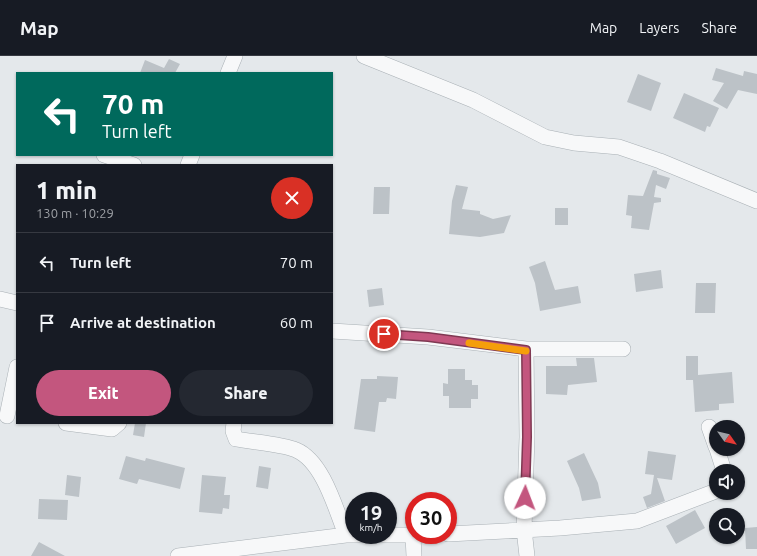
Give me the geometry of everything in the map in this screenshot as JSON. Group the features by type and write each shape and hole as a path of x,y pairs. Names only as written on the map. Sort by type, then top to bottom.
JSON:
{"street":[{"path":"228,72 235,56"},
{"path":"364,56 473,100 545,137 574,143 618,147 660,161 757,201"},
{"path":"107,156 131,164"},
{"path":"0,298 16,303"},
{"path":"333,331 428,337 526,350 623,349"},
{"path":"526,350 527,437 524,529 527,556"},
{"path":"8,416 16,372"},
{"path":"74,424 112,429 119,424"},
{"path":"234,424 233,431 236,439 296,450 310,459 320,471 345,533"},
{"path":"457,533 560,528 637,521 709,494"},
{"path":"178,556 345,535"},
{"path":"414,556 417,544"}],"building":[{"path":"169,59 180,64 176,72 140,72 145,60 164,68"},
{"path":"716,68 743,76 744,71 757,74 757,94 738,90 727,109 713,101 724,83 712,80"},
{"path":"638,74 661,83 651,111 627,102"},
{"path":"684,93 719,108 710,127 707,126 705,132 673,118"},
{"path":"653,170 657,171 657,174 670,178 666,189 656,185 654,197 661,198 661,202 654,203 649,230 631,228 632,216 626,215 628,195 643,196"},
{"path":"456,185 468,187 462,209 480,211 480,214 493,219 511,215 504,233 480,237 449,234 452,201"},
{"path":"374,187 390,187 389,214 373,214"},
{"path":"555,208 568,208 568,225 555,225"},
{"path":"545,261 555,290 578,286 581,303 540,311 535,283 529,267"},
{"path":"661,270 663,288 636,292 634,274"},
{"path":"696,283 716,283 715,313 695,313"},
{"path":"382,288 384,305 369,307 367,290"},
{"path":"686,356 698,356 698,375 732,372 734,403 719,404 719,410 695,412 693,380 686,380"},
{"path":"576,358 594,358 597,382 568,385 567,395 546,394 546,366 577,366"},
{"path":"448,369 465,369 465,380 472,380 472,385 478,385 478,399 471,399 471,408 449,408 449,396 443,396 443,383 448,384"},
{"path":"377,376 398,377 396,399 387,398 386,402 379,402 375,432 354,429 361,379 377,379"},
{"path":"135,424 146,424 144,437 133,435"},
{"path":"648,451 676,455 672,480 657,478 665,501 647,508 643,497 651,494 654,475 645,474"},
{"path":"584,453 598,483 601,498 582,501 579,488 567,461"},
{"path":"126,456 145,461 146,458 185,468 180,489 139,479 137,484 119,479"},
{"path":"259,466 271,468 268,489 256,487"},
{"path":"67,475 81,477 79,497 65,495"},
{"path":"202,475 226,477 224,495 230,495 229,509 223,508 222,514 199,512"},
{"path":"39,499 68,500 67,520 38,519"},
{"path":"695,510 705,528 676,544 666,526"},
{"path":"757,527 757,549 746,549 745,528"},
{"path":"39,542 65,556 31,556"}],"slow traffic":[{"path":"469,343 526,351"}],"route":[{"path":"384,334 428,337 526,350 527,437 525,498"}]}
